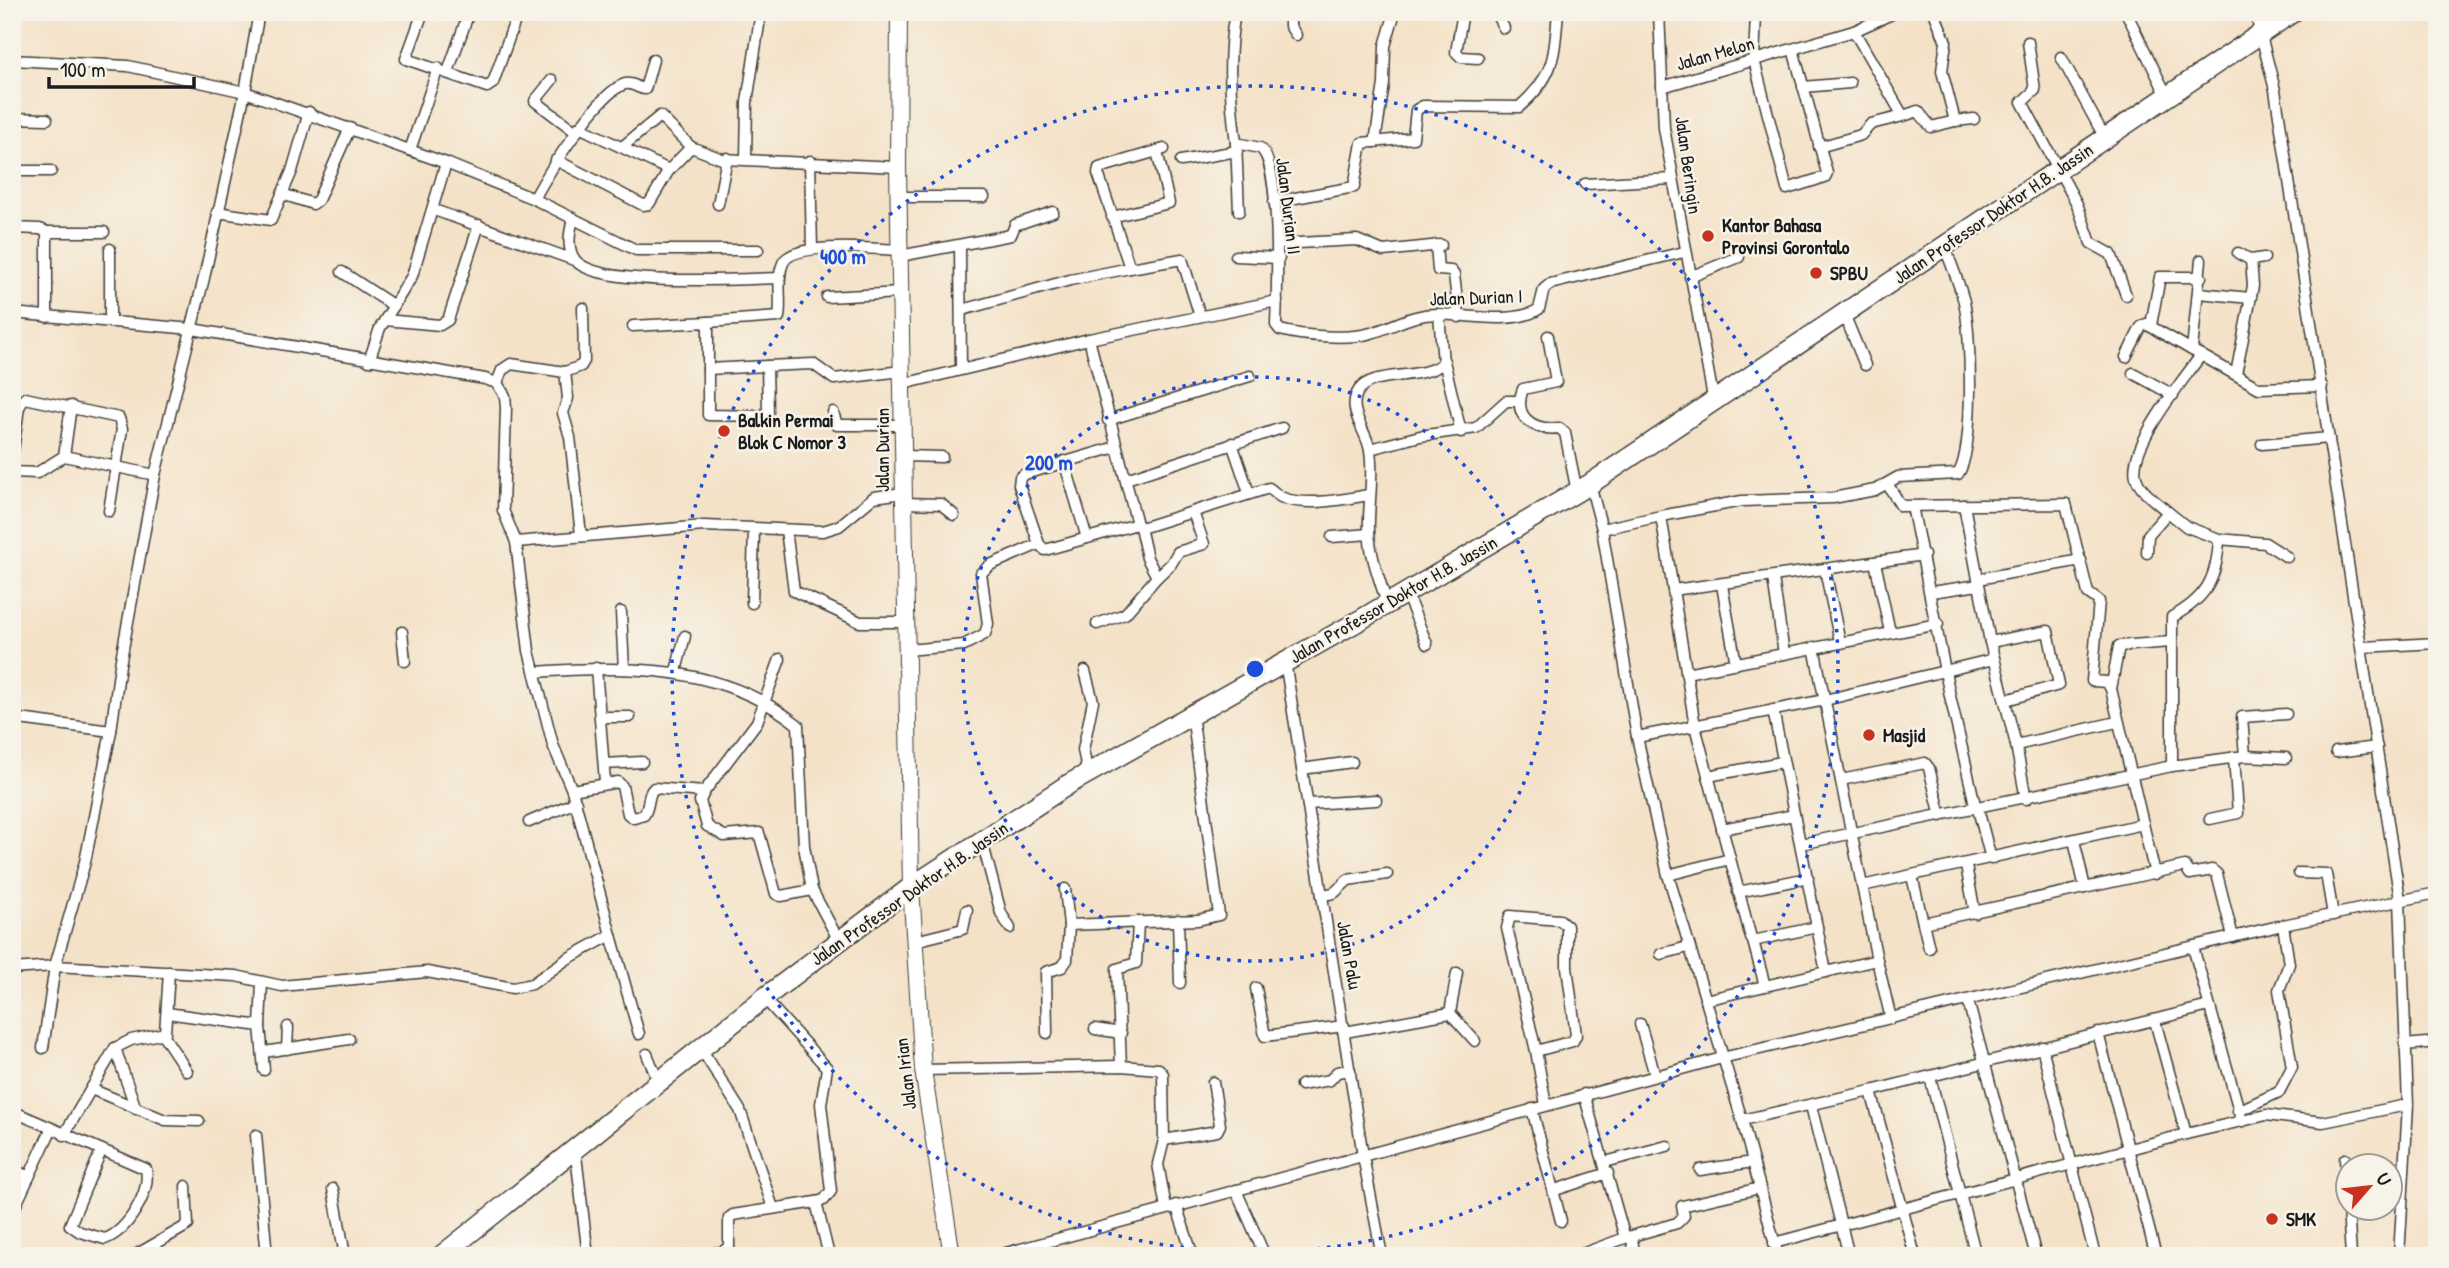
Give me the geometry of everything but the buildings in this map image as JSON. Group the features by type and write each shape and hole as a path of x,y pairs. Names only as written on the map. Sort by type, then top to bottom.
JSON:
{"highway":[{"name":"Jalan Professor Doktor H.B. Jassin","path":"441,1256 838,939 911,887 1088,774 1584,488 2293,12"}],"street":[{"path":"43,1048 55,966 85,862 111,731 120,665 156,475 245,92 259,12"},
{"path":"423,12 405,58 491,86 518,12"},
{"path":"410,150 469,12"},
{"path":"746,158 747,102 761,12"},
{"name":"Jalan Durian","path":"899,12 898,167 911,887"},
{"path":"1236,12 1229,48 1229,82 1239,211"},
{"path":"1290,12 1290,26 1296,35"},
{"path":"1375,142 1384,83 1385,46 1395,12"},
{"path":"1462,12 1456,52 1461,57 1478,58"},
{"path":"1495,12 1504,29"},
{"path":"1274,202 1354,187 1360,145 1365,142 1407,141 1413,138 1416,110 1423,106 1519,107 1541,85 1551,69 1558,12"},
{"name":"Jalan Beringin","path":"1660,12 1662,87 1672,179 1714,403"},
{"path":"1862,12 1868,24"},
{"name":"Jalan Melon","path":"1662,87 1854,31 1896,12"},
{"path":"1934,12 1947,42 1942,71 1955,121"},
{"path":"2126,12 2167,96"},
{"path":"2255,12 2275,90 2400,900 2407,1105 2399,1256"},
{"path":"1756,14 1754,60 1785,188 1825,177 1827,173 1794,49"},
{"path":"1854,31 1903,116"},
{"path":"2028,42 2035,90 2022,102 2080,210 2091,243 2110,254 2126,295"},
{"path":"2061,57 2074,86 2105,138"},
{"path":"12,60 128,66 245,92 309,112 446,163 534,199 636,250 758,250"},
{"path":"534,199 556,160 578,129 620,87 629,83 645,89 653,60"},
{"path":"552,80 535,101 578,129 669,170"},
{"path":"1803,87 1850,83"},
{"path":"1819,147 1861,135 1871,124 1918,111 1931,127 1974,119"},
{"path":"217,212 269,221 282,194 309,112"},
{"path":"622,148 660,116 691,147 713,156 898,167"},
{"path":"12,118 47,119"},
{"path":"282,194 313,204 318,200 350,128"},
{"path":"556,160 643,205 649,204 669,170 691,147"},
{"path":"1181,161 1236,147"},
{"name":"Jalan Durian II","path":"1236,147 1260,148 1268,155 1279,258 1277,301"},
{"path":"1112,217 1169,203 1161,150 1099,168 1098,173 1112,217 1130,268"},
{"path":"718,204 727,158"},
{"path":"810,161 812,249"},
{"path":"369,362 385,320 412,276 446,163"},
{"path":"12,171 51,171"},
{"path":"1585,184 1672,179"},
{"path":"899,197 984,197"},
{"path":"434,210 574,260 591,271 611,276 680,279 779,278"},
{"path":"633,326 779,317 779,278 787,256 812,249 900,253 960,246 1011,234 1016,225 1053,212"},
{"path":"573,218 569,240 574,260"},
{"path":"385,320 440,325 448,320 479,225"},
{"path":"12,228 40,229 47,232 104,232"},
{"path":"47,232 47,317"},
{"path":"1278,244 1357,240 1383,251 1438,245 1438,270 1451,271 1454,275 1459,317"},
{"path":"1602,528 1731,502 1833,498 1888,485 1898,477 1958,474 1964,458 1969,413 1968,333 1964,303 1944,245"},
{"path":"960,246 961,369"},
{"path":"110,249 110,322"},
{"name":"Jalan Durian I","path":"1277,301 1276,325 1280,330 1333,336 1372,333 1400,319 1439,314 1459,317 1529,314 1539,309 1544,289 1550,284 1684,252"},
{"path":"2238,253 2251,260 2264,258"},
{"path":"1236,256 1279,258"},
{"path":"1690,276 1739,257"},
{"path":"962,310 1070,280 1182,259 1200,316"},
{"path":"2201,260 2196,352 2146,437 2135,461 2136,478 2168,512 2187,527 2219,539 2265,544 2287,557"},
{"path":"2236,374 2253,286 2251,260"},
{"path":"342,272 394,306"},
{"path":"2151,325 2160,277 2200,277"},
{"path":"827,297 901,293"},
{"path":"2199,293 2250,298"},
{"path":"708,369 813,364 834,379 902,377 961,369 1089,339 1277,301"},
{"path":"497,383 502,370 511,364 565,372 581,366 584,361 583,308"},
{"path":"12,313 192,329 497,383 502,389 506,408 503,510 516,542 529,651 553,745 576,802 639,1034"},
{"path":"1439,314 1444,361 1461,432"},
{"path":"1844,314 1865,365"},
{"path":"708,322 709,416 764,416 769,410 767,366"},
{"path":"2126,357 2141,327 2151,325 2253,386 2265,389 2322,386"},
{"path":"1548,336 1556,382 1523,389 1520,401 1530,425 1539,430 1559,428 1565,433 1584,488 1602,528 1637,737 1668,875 1742,1120 1778,1256"},
{"path":"1089,339 1108,420 1147,558 1157,577"},
{"path":"1387,604 1369,534 1370,449 1356,413 1355,399 1359,389 1373,380 1399,378 1434,369 1444,361"},
{"path":"565,372 568,398 563,413 570,437 582,535"},
{"path":"2133,373 2173,395"},
{"path":"1108,420 1250,376"},
{"path":"12,396 71,406 118,418 122,429 109,511"},
{"path":"12,458 19,407 25,398"},
{"path":"1370,449 1420,436 1476,428 1506,401 1520,401"},
{"path":"64,456 71,406"},
{"path":"833,412 837,425 904,425"},
{"path":"1126,479 1282,428"},
{"path":"2262,444 2329,438"},
{"path":"1232,443 1249,493"},
{"path":"1116,447 1025,474 1019,481 1040,544 1049,551 1138,525 1146,528 1269,488 1280,497 1293,500 1331,500 1370,495"},
{"path":"12,472 37,473 64,456 156,475"},
{"path":"903,456 942,457"},
{"path":"1064,461 1087,538"},
{"path":"1888,485 1901,506 2066,504 2089,594 2098,599 2099,604 2092,681 2107,682 2111,689 2155,874"},
{"path":"516,542 704,526 823,531 839,526 869,499 903,498 945,505 954,515"},
{"path":"1964,505 1990,642 2006,700 2026,799"},
{"path":"1912,506 1938,624 1945,670 1991,859"},
{"path":"1097,624 1125,614 1171,564 1178,552 1203,544 1193,512"},
{"path":"2147,554 2148,535 2168,512"},
{"path":"1661,516 1695,726 1765,986"},
{"path":"752,603 754,528"},
{"path":"786,530 794,591 860,622 906,622"},
{"path":"1332,537 1369,534"},
{"path":"2172,766 2172,617 2199,600 2210,582 2219,539"},
{"path":"907,650 964,645 985,634 988,624 981,573 990,565 1040,544"},
{"path":"1673,590 1924,555"},
{"path":"1931,592 2081,560"},
{"path":"1875,562 1890,632"},
{"path":"1825,570 1840,642"},
{"path":"1773,578 1784,654"},
{"path":"1722,584 1736,664"},
{"path":"1406,593 1427,645"},
{"path":"621,612 624,669"},
{"path":"1685,673 1938,624"},
{"path":"1990,642 2048,631 2059,685 2006,700"},
{"path":"402,632 405,662"},
{"path":"676,671 685,636"},
{"path":"2111,689 2119,646 2171,642"},
{"path":"2363,647 2437,643"},
{"path":"1814,648 1891,1019"},
{"path":"780,659 764,705 751,731 738,743 700,801 707,825 724,836 759,833 776,894 781,896 812,890"},
{"path":"1637,737 1825,700 1994,659"},
{"name":"Jalan Palu","path":"1285,660 1363,1156 1382,1256"},
{"path":"535,672 596,668 676,671 732,688 792,720 800,731 801,810 812,890 838,939"},
{"path":"596,668 605,782"},
{"path":"1085,671 1093,701 1087,724 1089,735 1083,750 1088,774"},
{"path":"1773,710 1826,972"},
{"path":"1069,925 1178,920 1219,915 1192,714"},
{"path":"2210,819 2238,813 2242,717 2286,714"},
{"path":"601,717 629,717"},
{"path":"12,734 13,719 111,731"},
{"path":"2016,745 2117,722"},
{"path":"2336,752 2377,747"},
{"path":"1801,844 2026,799 2131,772 2240,757 2286,758"},
{"path":"604,764 642,762"},
{"path":"1303,769 1352,762"},
{"path":"1708,776 1782,762"},
{"path":"1840,780 1925,763 1929,768 1941,816"},
{"path":"572,790 605,782 618,782 622,786 628,814 634,818 647,811 650,792 654,788 704,792"},
{"path":"1308,804 1376,800"},
{"path":"529,822 576,802"},
{"path":"1722,829 1794,815"},
{"path":"1862,887 1966,866 2143,824"},
{"path":"2074,840 2085,888"},
{"path":"982,841 1001,913 1010,928"},
{"path":"1668,875 1730,859"},
{"path":"1966,866 1975,913"},
{"path":"1923,923 2185,866 2190,874 2215,871 2233,937"},
{"path":"2298,873 2326,874 2333,915"},
{"path":"1322,895 1334,892 1348,880 1387,874"},
{"path":"1912,876 1929,948"},
{"path":"1738,892 1808,878"},
{"name":"Jalan Irian","path":"911,887 923,1070 952,1256"},
{"path":"1047,1032 1046,972 1062,967 1067,960 1069,925 1065,890"},
{"path":"995,1256 1655,1075 2283,925 2437,892"},
{"path":"915,940 963,929 967,910"},
{"path":"1536,1051 1567,1043 1576,1035 1567,967 1567,926 1560,920 1510,916 1507,928 1546,1105"},
{"path":"1178,920 1180,983"},
{"path":"1121,1066 1117,970 1136,963 1138,922"},
{"path":"1774,1243 2186,1134 2240,1116 2279,1092 2292,1067 2278,990 2289,964 2283,925"},
{"path":"1753,942 1817,927"},
{"path":"12,969 55,966 169,972 236,976 282,985 427,972 523,988 611,935"},
{"path":"1661,954 1688,947"},
{"path":"2193,947 2240,1116"},
{"path":"1705,1000 1877,960"},
{"path":"64,1135 115,1048 131,1041 163,1035 167,1030 169,972"},
{"path":"1450,1013 1457,974"},
{"path":"262,982 260,1026 264,1070"},
{"path":"1256,988 1265,1036 1344,1029 1450,1013"},
{"path":"697,1256 722,1252 729,1247 731,1216 816,1202 831,1192 821,1104 827,1067 764,998"},
{"path":"1968,1001 2036,1256"},
{"path":"1742,1120 1930,1077 2209,1006"},
{"path":"167,1013 260,1026"},
{"path":"1450,1013 1475,1041"},
{"path":"2155,1021 2186,1134"},
{"path":"1640,1024 1655,1075"},
{"path":"287,1049 289,1027"},
{"path":"1095,1029 1121,1033"},
{"path":"2098,1033 2156,1256"},
{"path":"163,1035 187,1071"},
{"path":"264,1052 349,1039"},
{"path":"2405,1045 2437,1042"},
{"path":"2042,1047 2095,1256"},
{"path":"115,1048 136,1109"},
{"path":"701,1048 740,1110 773,1208"},
{"path":"647,1054 658,1081"},
{"path":"923,1070 1121,1066 1156,1067 1162,1071 1164,1140 1158,1164 1171,1207 1193,1256"},
{"path":"1301,1085 1332,1079 1337,1072 1350,1070"},
{"path":"1930,1077 1976,1256"},
{"path":"1164,1140 1214,1132 1219,1128 1213,1082"},
{"path":"91,1089 165,1120 199,1121"},
{"path":"1871,1091 1915,1256"},
{"path":"1584,1094 1634,1256"},
{"path":"2240,1116 2266,1115 2323,1122 2407,1105"},
{"path":"1811,1106 1849,1256"},
{"path":"1532,1109 1561,1221"},
{"path":"12,1111 144,1168 147,1175 130,1220 124,1228 105,1239 70,1225 102,1151"},
{"path":"12,1213 51,1130"},
{"path":"256,1135 267,1256"},
{"path":"1555,1190 1607,1167 1667,1146"},
{"path":"575,1147 588,1256"},
{"path":"1700,1170 1753,1162"},
{"path":"12,1169 29,1177"},
{"path":"134,1256 188,1225 186,1186"},
{"path":"1576,1256 1678,1223 1684,1216 1682,1206 1760,1188"},
{"path":"333,1189 345,1256"},
{"path":"1236,1190 1265,1256"},
{"path":"816,1202 829,1256"},
{"path":"2349,1222 2351,1256"}],"place":[{"name":"Kantor Bahasa Provinsi Gorontalo","path":"1708,236"},
{"name":"SPBU","path":"1816,273"},
{"name":"Balkin Permai Blok C Nomor 3","path":"724,431"},
{"name":"Masjid","path":"1869,735"},
{"name":"SMK","path":"2272,1219"}]}
